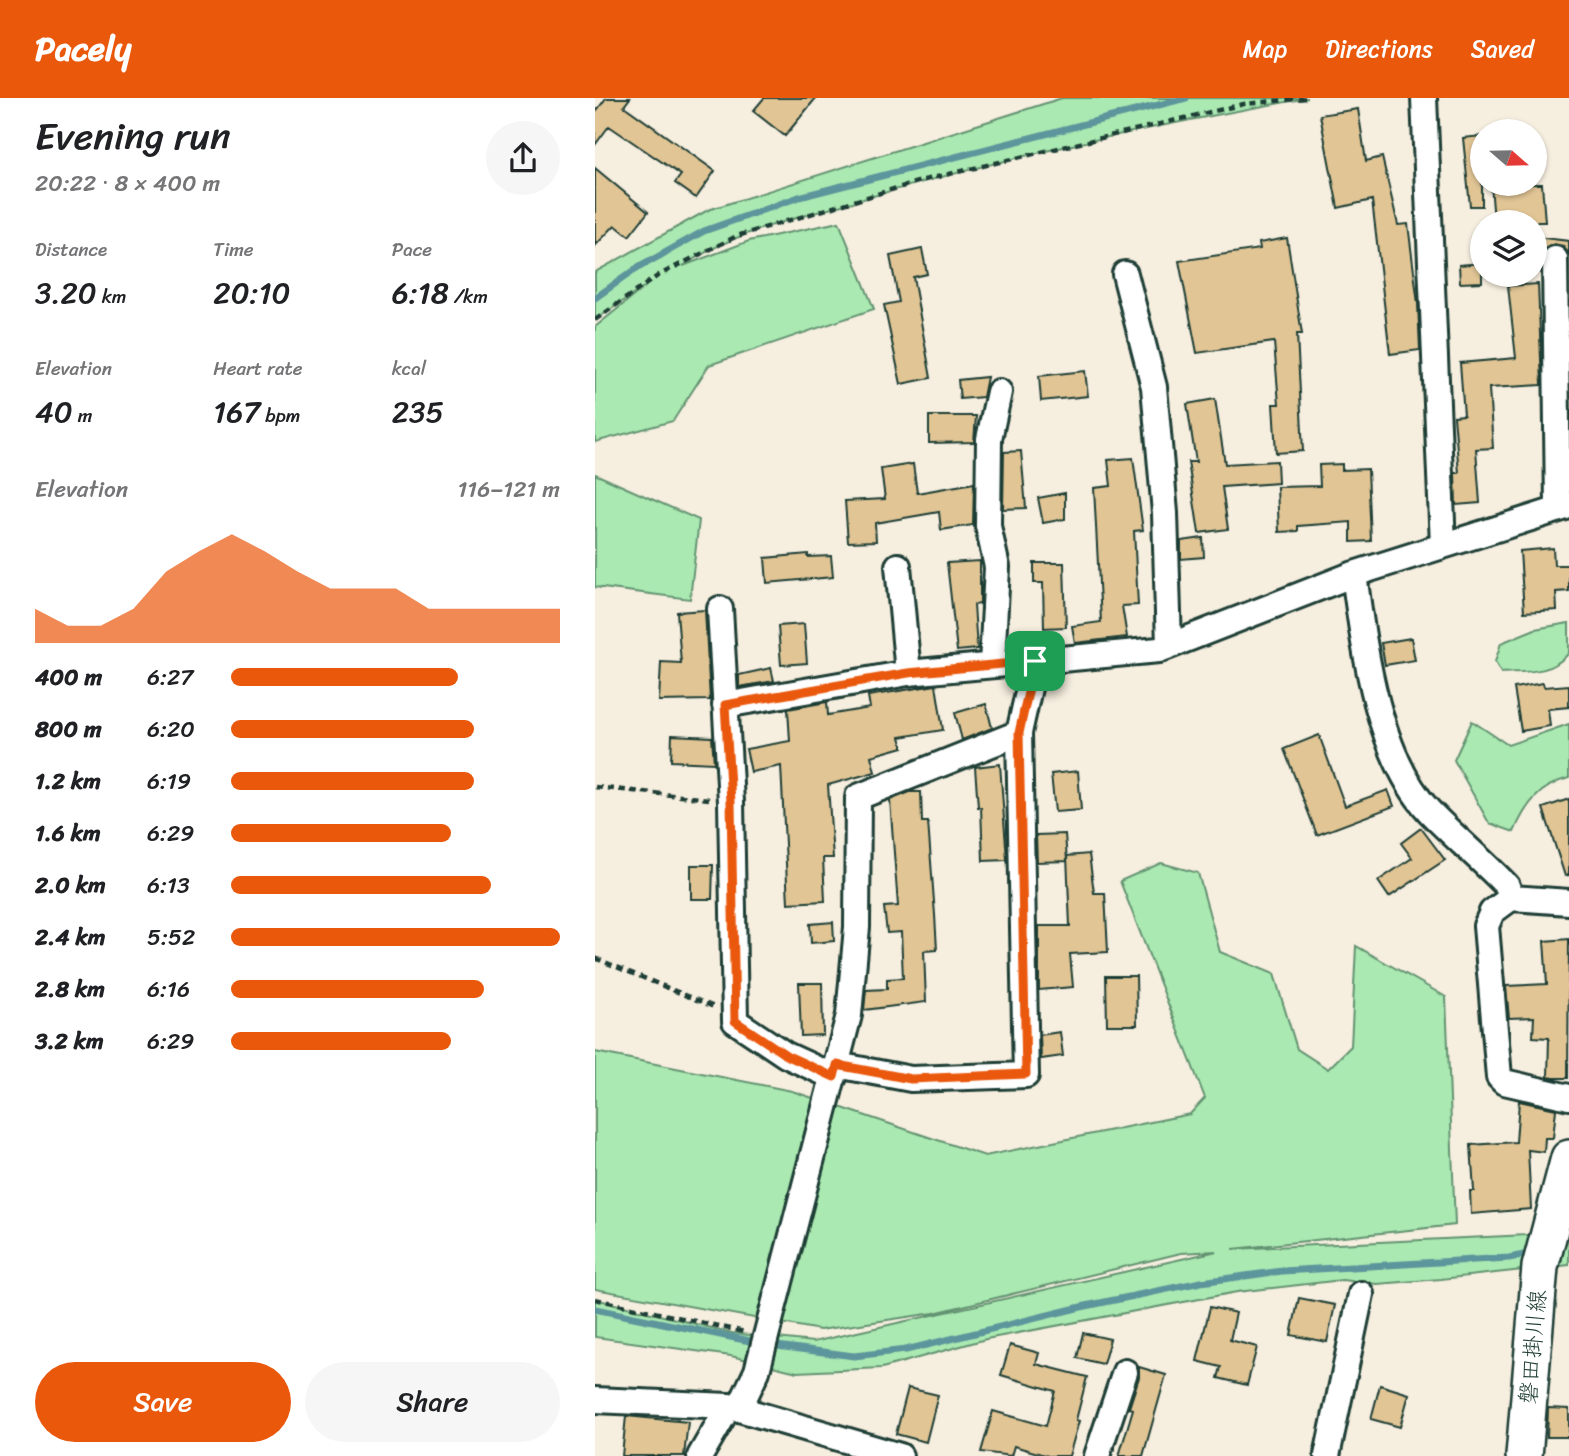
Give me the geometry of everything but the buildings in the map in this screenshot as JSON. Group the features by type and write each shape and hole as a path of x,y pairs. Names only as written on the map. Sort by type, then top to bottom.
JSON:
{"main road":[{"name":"磐田掛川線","path":"1524,1456 1540,1267 1569,1158"}],"street":[{"path":"1424,98 1443,545"},
{"path":"725,705 908,673 1169,646 1353,574 1564,507 1555,259"},
{"path":"1125,274 1154,387 1165,513 1169,646"},
{"path":"992,665 997,567 988,526 989,439 999,392"},
{"path":"898,566 908,673"},
{"path":"1353,574 1369,681 1404,777 1428,810 1507,886 1511,898"},
{"path":"720,609 731,802 735,1021 786,1055 836,1071 911,1079 1026,1074 1019,733 1035,661"},
{"path":"700,1456 757,1371 836,1071 849,1015 857,927 858,797 1019,733"},
{"path":"1569,902 1511,898 1492,912 1486,926 1499,1077 1504,1082 1569,1097"},
{"path":"1327,1456 1361,1294"},
{"path":"1097,1456 1125,1372"},
{"path":"595,1400 734,1408 900,1456"}],"path":[{"path":"595,320 659,275 737,236 924,180 1244,104 1307,98"},
{"path":"595,787 731,802"},
{"path":"595,958 689,994 735,1021"},
{"path":"595,1299 767,1337"}],"green space":[{"path":"1062,98 1308,98 1133,132 960,172 782,222 721,245 683,266 749,241 839,222 874,309 709,365 673,421 595,442 595,327 646,286 595,320 595,272 708,210"},
{"path":"595,474 699,520 690,599 595,587"},
{"path":"1569,623 1569,653 1562,660 1538,670 1501,673 1495,662 1501,643 1535,629"},
{"path":"1472,721 1508,745 1569,724 1569,778 1542,791 1529,805 1514,832 1489,823 1454,760"},
{"path":"1161,863 1198,873 1220,952 1274,974 1297,1049 1328,1069 1351,1046 1356,946 1446,997 1455,1225 1233,1249 1569,1233 1569,1265 1441,1279 1377,1284 1342,1280 1237,1292 986,1339 882,1368 797,1372 731,1356 595,1337 595,1299 732,1333 813,1342 1217,1251 1181,1253 934,1313 820,1330 595,1289 595,1052 792,1091 985,1156 1190,1114 1205,1098 1120,881"}],"waterway":[{"path":"595,298 636,269 704,231 799,197 1186,98"},
{"path":"595,1309 769,1345 854,1356 906,1350 1081,1307 1201,1282 1282,1271 1509,1258 1534,1253"}],"route":[{"path":"1035,661 1019,733 1026,1074 911,1079 837,1065 834,1077 786,1055 735,1021 731,802 725,705 908,673 1035,661"}]}
